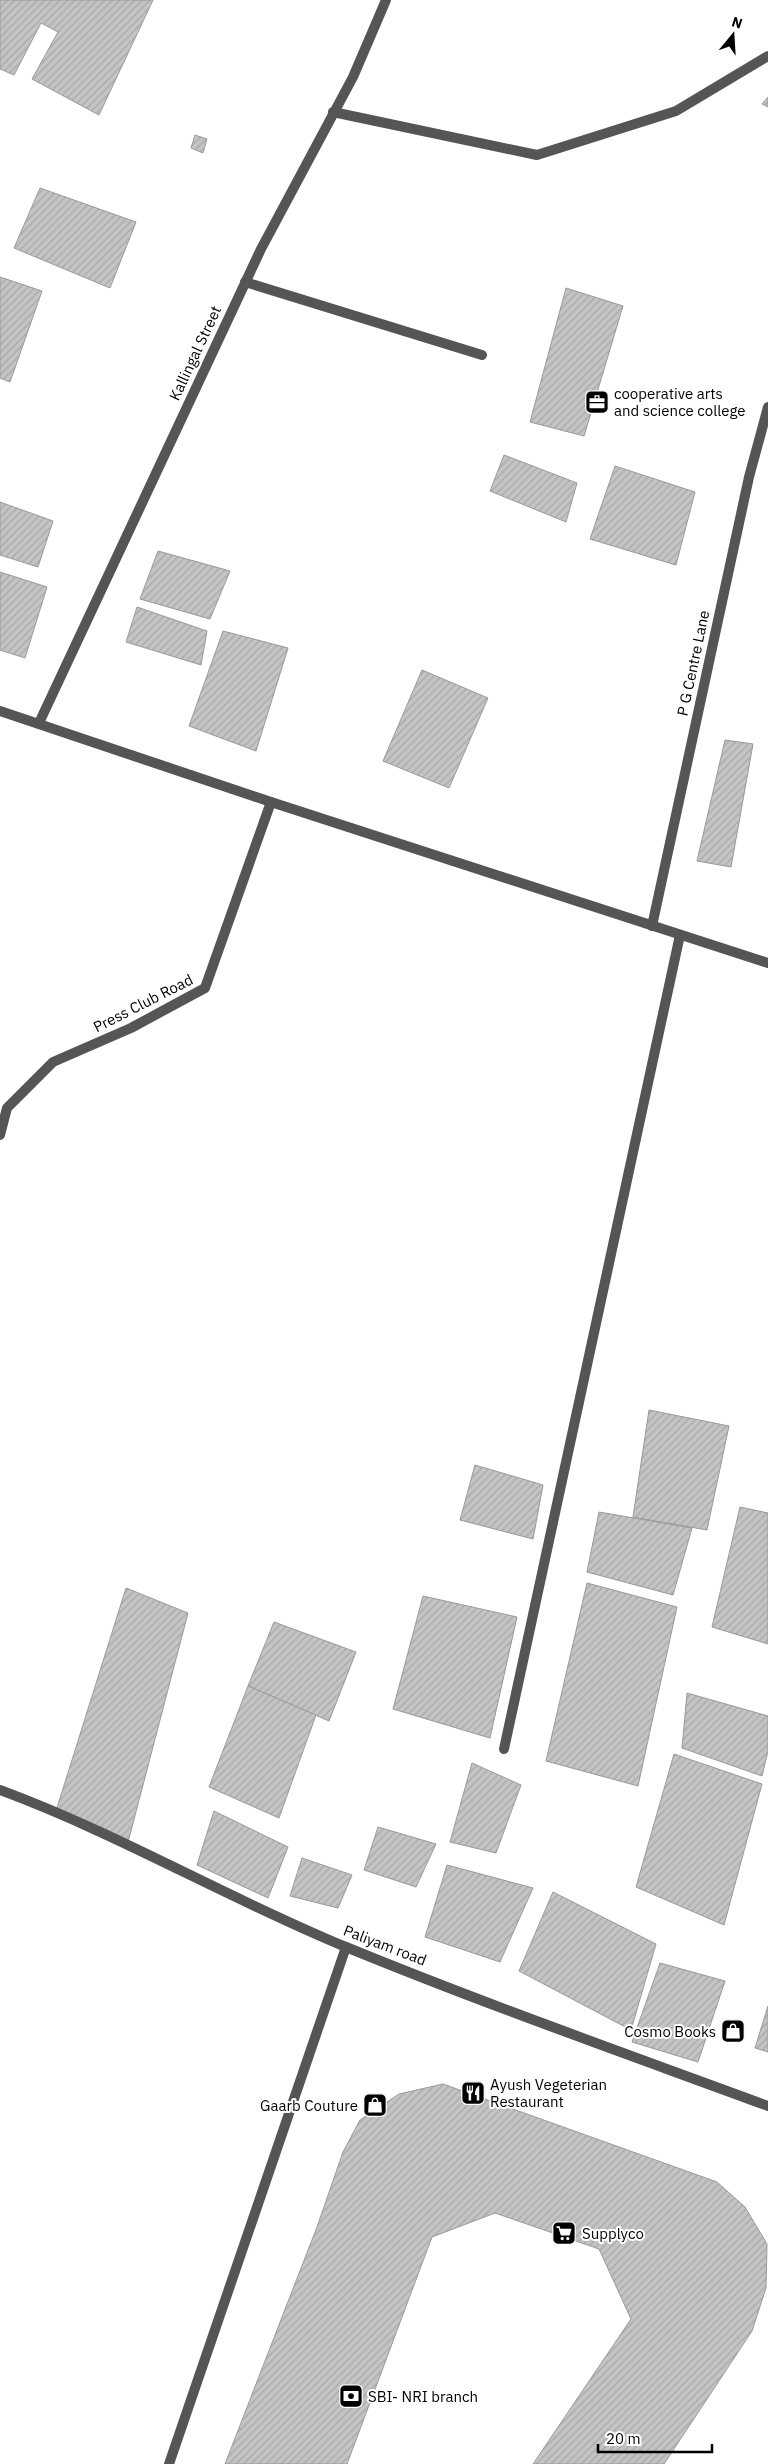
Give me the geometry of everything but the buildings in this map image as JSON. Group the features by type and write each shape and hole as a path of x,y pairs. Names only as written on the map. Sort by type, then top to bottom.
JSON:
{"street":[{"name":"Kallingal Street","path":"39,723 246,282 333,112 353,77 386,0"},
{"path":"333,112 537,155 676,111 768,56"},
{"path":"246,282 482,354"},
{"name":"P G Centre Lane","path":"652,926 747,486 768,407"},
{"path":"0,711 271,802 768,963"},
{"name":"Press Club Road","path":"0,1134 7,1108 53,1062 131,1028 206,988 271,802"},
{"path":"504,1749 680,935"},
{"name":"Paliyam road","path":"0,1790 56,1811 233,1898 346,1947 768,2106"},
{"path":"169,2464 346,1947"}],"place":[{"name":"cooperative arts and science college","path":"597,402"},
{"name":"Cosmo Books","path":"733,2031"},
{"name":"Ayush Vegeterian Restaurant","path":"473,2093"},
{"name":"Gaarb Couture","path":"375,2105"},
{"name":"Supplyco","path":"564,2233"},
{"name":"SBI- NRI branch","path":"351,2396"}]}
